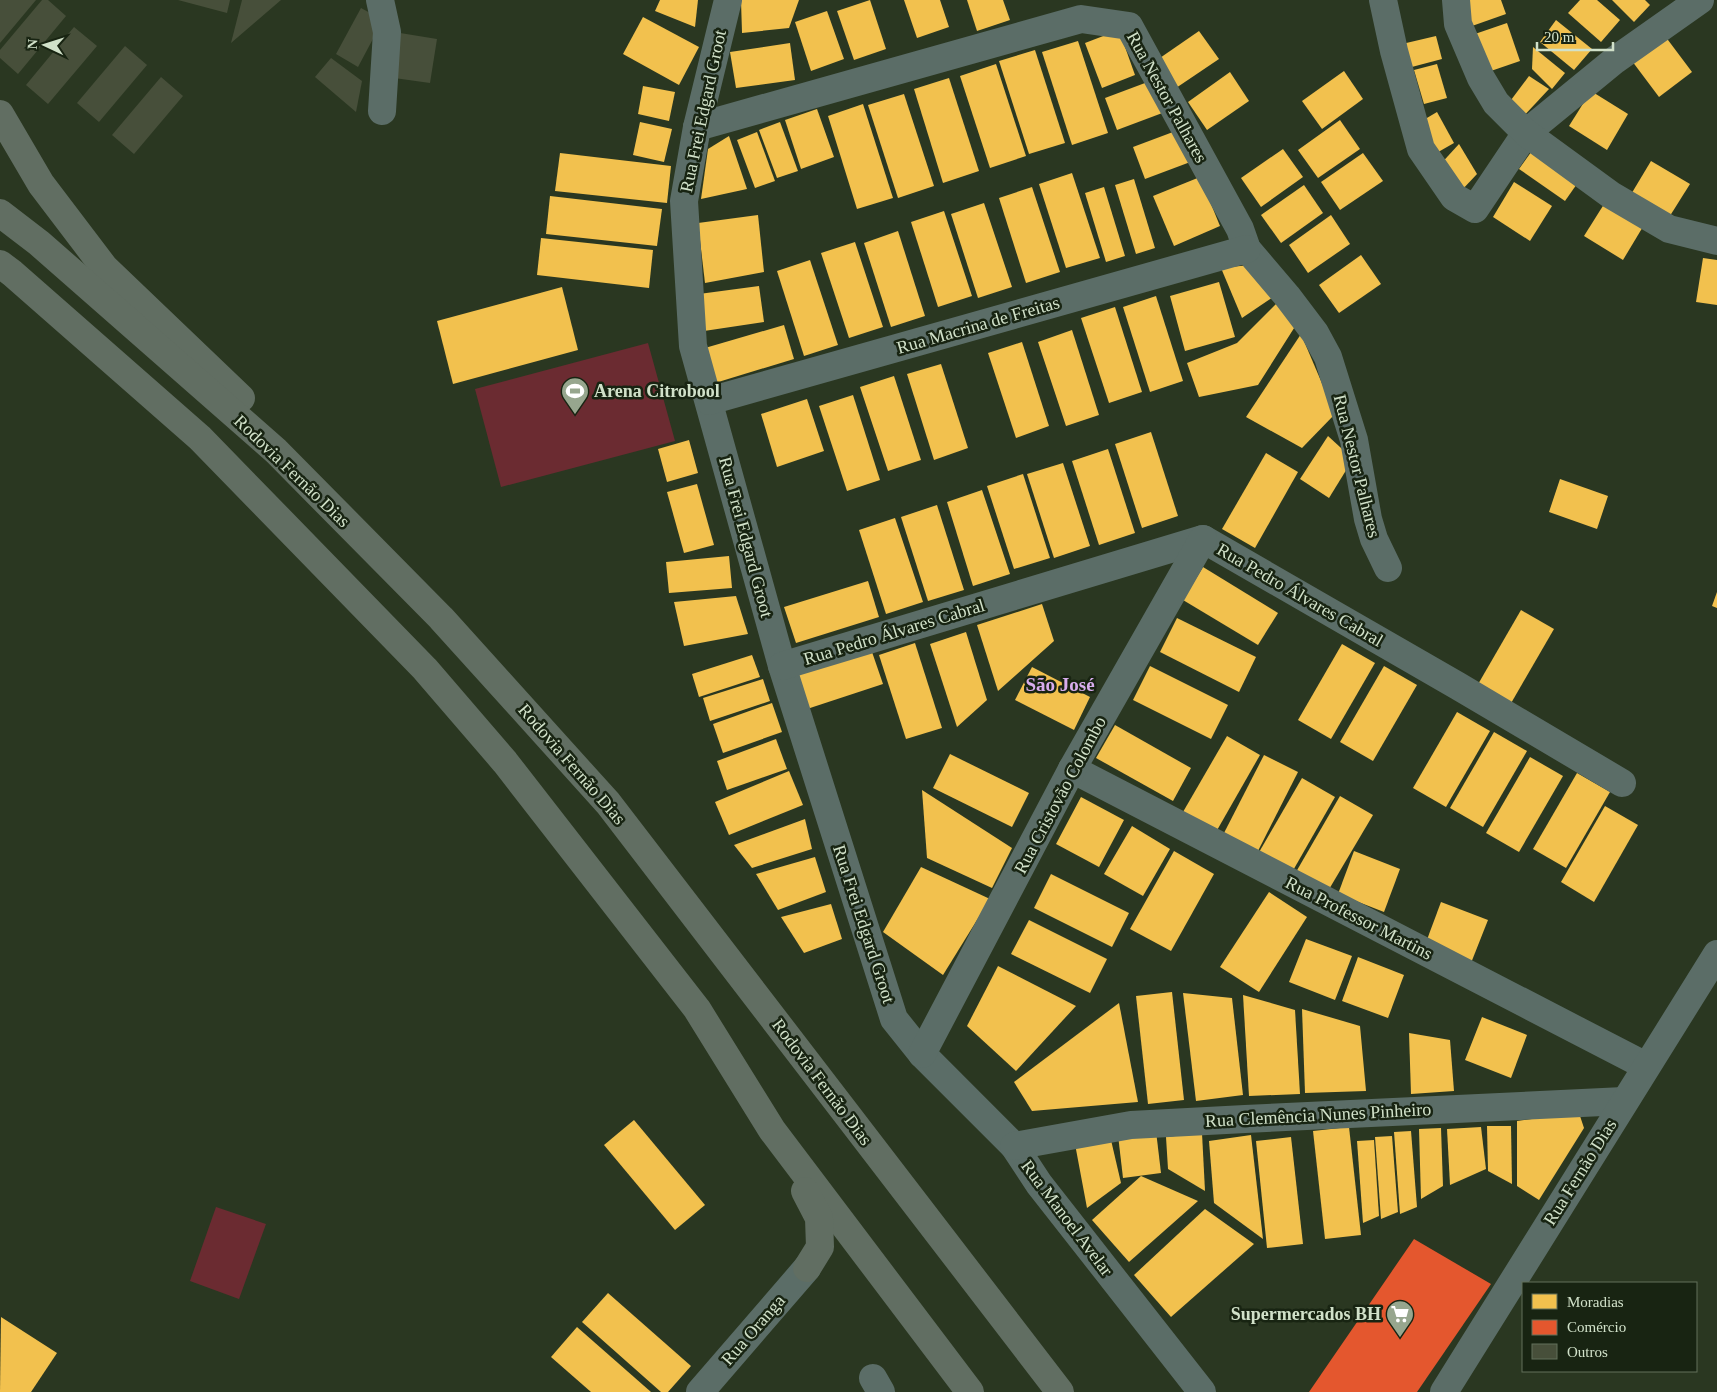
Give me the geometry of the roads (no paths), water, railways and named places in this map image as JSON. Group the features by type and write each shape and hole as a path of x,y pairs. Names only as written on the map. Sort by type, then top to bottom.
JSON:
{"highway":[{"path":"0,114 40,184 104,267 249,405 276,452"},
{"name":"Rodovia Fernão Dias","path":"0,213 39,243 276,452 441,618 608,803 1060,1392"},
{"path":"0,264 200,438 425,670 505,762 696,1010 772,1130 819,1218 820,1247 807,1268"},
{"path":"772,1130 970,1392"}],"street":[{"path":"380,0 387,32 382,111"},
{"name":"Rua Frei Edgard Groot","path":"728,0 697,127 684,201 693,346 782,666 894,1019 922,1054"},
{"path":"1383,0 1394,51 1421,148 1454,197 1475,210 1526,133 1614,60 1700,0"},
{"path":"1456,0 1458,24 1481,78 1496,103 1526,133 1611,195 1669,229 1717,240"},
{"name":"Rua Nestor Palhares","path":"697,127 1080,19 1129,26 1240,229 1247,249 1288,296 1315,333 1328,357 1354,440 1368,520 1374,540 1388,568"},
{"name":"Rua Macrina de Freitas","path":"709,401 1247,249"},
{"name":"Rua Pedro Álvares Cabral","path":"782,666 1203,539 1622,783"},
{"name":"Rua Cristovão Colombo","path":"922,1054 1072,769 1203,539"},
{"name":"Rua Professor Martins","path":"1072,769 1646,1066"},
{"name":"Rua Fernão Dias","path":"1444,1392 1717,954"},
{"name":"Rua Manoel Avelar","path":"922,1054 1014,1146 1039,1184 1202,1392"},
{"name":"Rua Clemência Nunes Pinheiro","path":"1014,1146 1131,1126 1294,1116 1624,1101"},
{"name":"Rua Oranga","path":"700,1392 807,1268"}],"place":[{"name":"Arena Citrobool","path":"575,415"},
{"name":"Supermercados BH","path":"1400,1338"}],"district":[{"name":"São José","path":"1060,684"}]}
